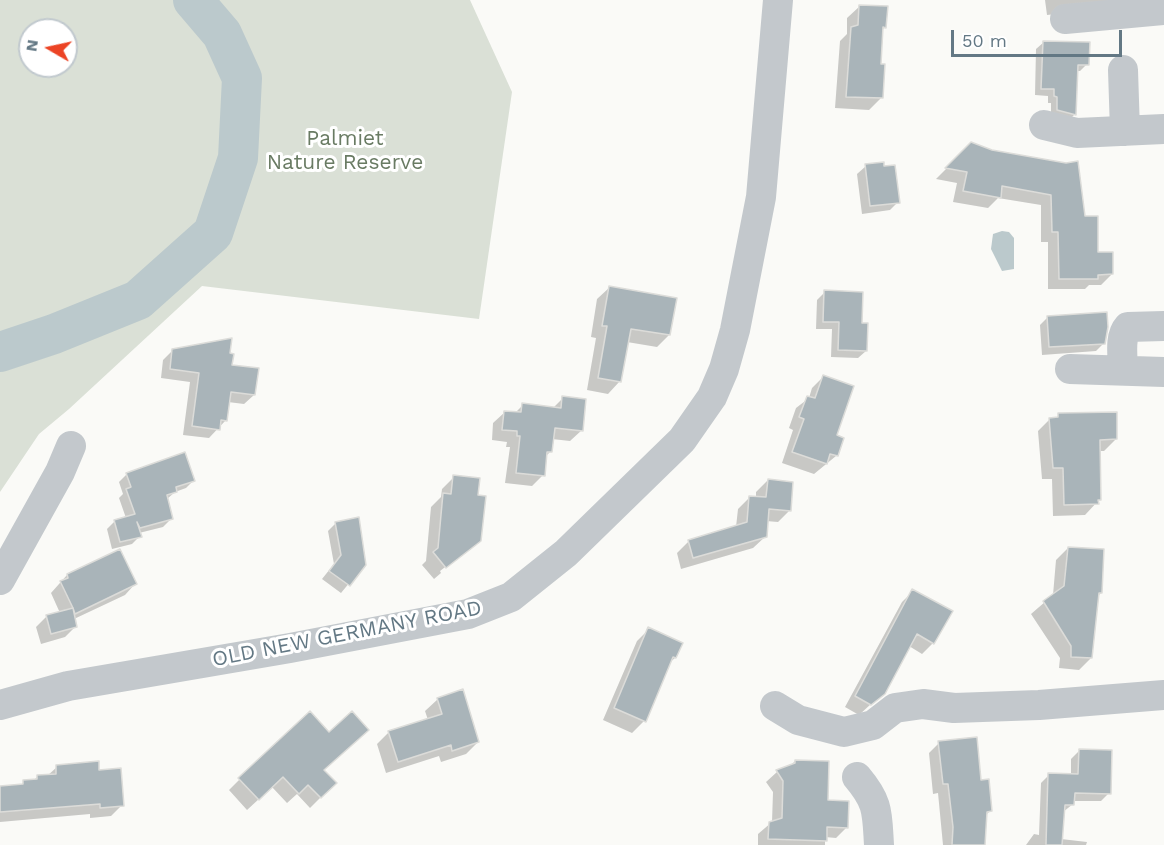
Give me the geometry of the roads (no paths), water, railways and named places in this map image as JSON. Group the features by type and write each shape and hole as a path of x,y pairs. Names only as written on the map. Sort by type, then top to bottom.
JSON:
{"street":[{"name":"OLD NEW GERMANY ROAD","path":"0,705 68,686 290,648 468,614 511,597 566,553 682,440 712,397 724,369 735,330 761,196 778,0"},
{"path":"1065,20 1164,10"},
{"path":"1123,70 1125,131"},
{"path":"1044,125 1077,133 1164,129"},
{"path":"1123,370 1123,339 1126,329 1128,327 1164,326"},
{"path":"1070,369 1164,372"},
{"path":"0,580 60,472 71,446"},
{"path":"776,706 798,720 844,732 873,725 895,708 923,704 954,708 1039,705 1164,695"},
{"path":"857,777 874,799 877,809 879,845"}],"waterway":[{"path":"0,352 54,334 138,300 213,233 238,158 242,78 222,34 193,0"}],"park label":[{"name":"Palmiet Nature Reserve","path":"345,151"}]}
